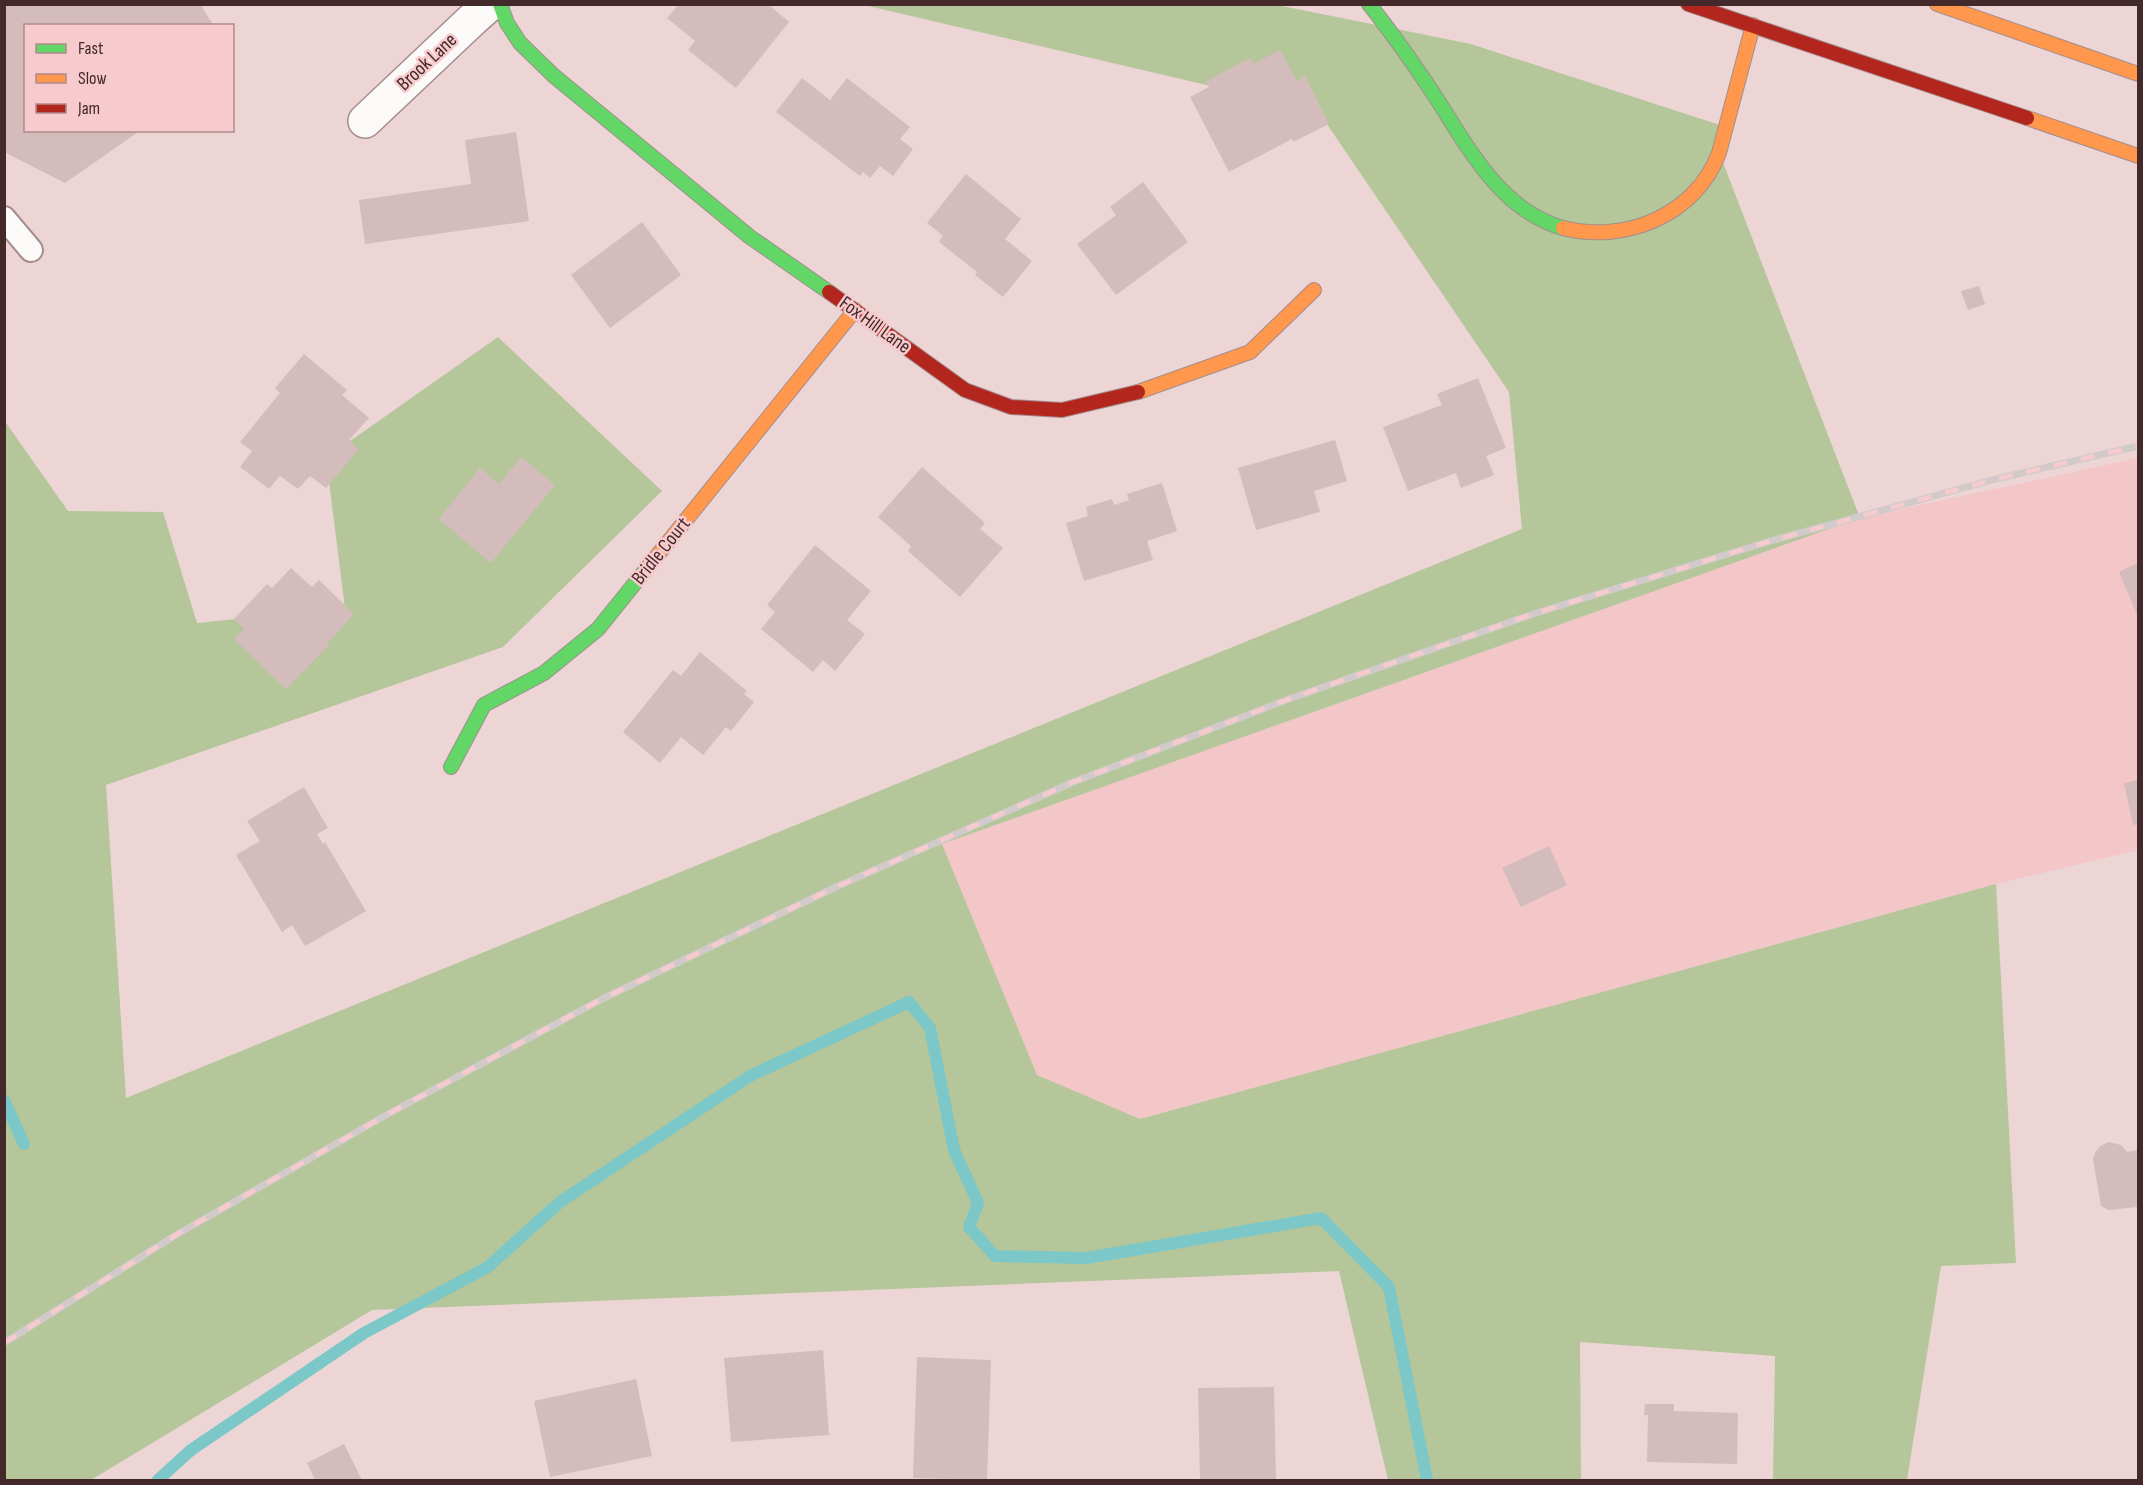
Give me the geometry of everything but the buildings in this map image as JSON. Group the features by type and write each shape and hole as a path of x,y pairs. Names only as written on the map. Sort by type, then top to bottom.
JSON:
{"main road":[{"name":"Fox Hill Lane","path":"500,4 507,23 520,43 555,76 750,237 965,390 1011,407 1062,410 1133,394 1250,352 1314,290"},
{"path":"1369,4 1389,29 1484,170 1516,204 1552,225 1579,232 1620,232 1671,214 1691,197 1711,173 1722,142 1755,15"},
{"path":"1688,4 1755,15 2139,156"},
{"path":"1936,4 2139,74"},
{"name":"Bridle Court","path":"451,767 484,705 544,673 598,629 855,310"}],"street":[{"name":"Brook Lane","path":"365,121 490,4"}],"lane":[{"path":"4,218 31,250"}],"shaded area":[{"path":"2138,458 2138,850 1996,884 1140,1119 1037,1076 942,844 1860,518"}],"green space":[{"path":"864,5 1277,5 1471,44 1729,128 1717,147 1860,518 942,844 1037,1075 1140,1119 1996,884 2016,1263 1941,1266 1907,1480 1773,1480 1775,1356 1580,1342 1581,1480 1388,1480 1339,1271 372,1310 91,1480 5,1480 4,420 68,511 163,512 197,623 345,608 326,458 498,337 662,491 503,647 106,785 126,1098 1522,529 1509,392 1318,111"}],"waterway":[{"path":"158,1480 191,1450 364,1333 488,1267 560,1202 750,1076 909,1002 930,1028 954,1150 978,1203 969,1227 995,1256 1087,1258 1321,1218 1389,1287 1427,1480"},
{"path":"4,1100 24,1144"}],"railway":[{"path":"4,1343 176,1235 388,1114 602,999 836,887 1071,783 1289,699 1533,614 1767,542 1992,480 2138,446"}],"traffic: fast":[{"path":"500,4 507,23 520,43 554,76 750,237 829,292"},
{"path":"1369,4 1410,59 1487,173 1520,207 1540,219 1563,228"},
{"path":"451,767 484,705 544,673 598,629 648,567"}],"traffic: slow":[{"path":"1937,4 2138,74"},
{"path":"1563,228 1587,232 1610,232 1634,228 1656,220 1676,208 1694,193 1708,175 1719,153 1753,25"},
{"path":"2027,118 2138,156"},
{"path":"1138,392 1250,352 1314,290"},
{"path":"648,567 855,310"}],"traffic: jam":[{"path":"1688,4 2027,118"},
{"path":"829,292 965,390 1011,407 1062,410 1138,392"}]}
